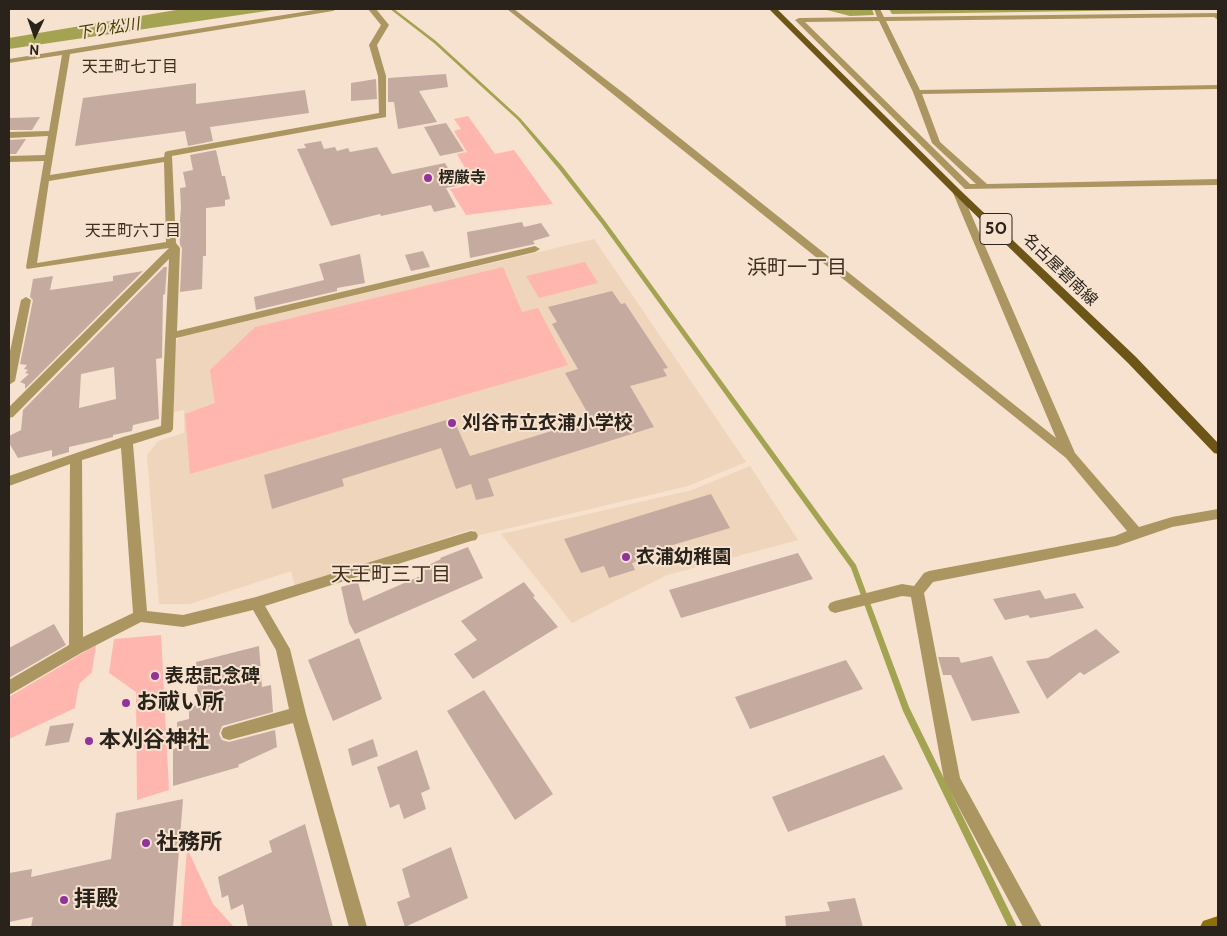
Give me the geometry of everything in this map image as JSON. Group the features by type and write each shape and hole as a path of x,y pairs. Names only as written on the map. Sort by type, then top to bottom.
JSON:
{"main road":[{"name":"名古屋碧南線","path":"773,9 958,193 1132,360 1218,450"}],"street":[{"path":"9,61 333,9"},
{"path":"9,481 127,440 167,429 173,246 168,154 383,115 382,76 373,45 385,25 372,9"},
{"path":"510,9 623,97 1070,455 1136,533"},
{"path":"1218,16 879,13 799,20 968,187 1218,182"},
{"path":"879,13 917,92 936,143 984,186"},
{"path":"66,52 31,267 173,246"},
{"path":"917,92 1218,87"},
{"path":"9,135 53,133"},
{"path":"9,159 48,158"},
{"path":"46,179 168,159"},
{"path":"958,193 1070,455"},
{"path":"9,414 173,246"},
{"path":"170,336 535,249"},
{"path":"9,381 26,300"},
{"path":"127,440 140,616"},
{"path":"76,457 76,648"},
{"path":"1033,927 952,780 917,592 929,577 1117,541 1172,522 1218,514"},
{"path":"9,688 76,648 140,616 182,621 256,603 470,536"},
{"path":"835,607 902,590 917,592"},
{"path":"256,603 283,649 298,714 358,927"},
{"path":"229,733 298,714"},
{"path":"1209,927 1218,924"}],"shaded area":[{"path":"468,116 495,154 514,150 553,204 466,215 450,189 462,187 454,171 465,168 457,154 467,152 454,131 461,129 454,119"},
{"name":"刈谷市立衣浦小学校","path":"594,239 746,462 688,486 476,536 473,529 295,586 291,571 190,604 159,604 147,455 158,441 184,433 184,410 174,412 174,344 180,337"},
{"path":"585,262 598,283 539,298 526,276"},
{"path":"503,267 522,312 538,308 568,365 190,474 185,414 215,403 210,370 255,327"},
{"name":"衣浦幼稚園","path":"750,466 798,540 667,575 572,623 501,534 692,490"},
{"path":"161,635 169,790 137,800 136,692 109,673 114,639"},
{"path":"96,645 92,672 79,684 75,708 9,739 9,697"},
{"path":"187,848 213,904 234,927 181,927"}],"water":[{"name":"下り松川","path":"182,9 280,9 9,49 9,38"},
{"path":"823,9 872,9 874,15 850,16"},
{"path":"889,9 1218,9 892,14"}],"building":[{"path":"446,74 448,87 419,91 437,122 398,129 394,102 388,102 388,78"},
{"path":"376,79 377,99 351,101 351,83"},
{"path":"196,83 196,104 305,90 309,113 210,127 213,141 188,146 185,131 75,146 83,98"},
{"path":"40,117 32,130 9,130 9,118"},
{"path":"446,123 464,151 440,156 424,127"},
{"path":"26,139 16,154 9,154 9,140"},
{"path":"321,141 324,149 335,147 337,151 348,148 350,152 377,147 392,174 445,163 458,186 446,188 456,207 434,212 431,205 381,216 380,214 331,226 297,149 306,148 304,144"},
{"path":"216,150 222,176 225,176 230,199 225,200 225,206 206,208 206,256 203,256 202,289 180,292 182,248 179,231 180,188 186,187 183,172 193,170 190,155"},
{"path":"522,222 524,227 541,223 550,236 533,241 535,244 470,258 467,232"},
{"path":"423,251 430,267 411,271 405,255"},
{"path":"360,254 365,283 337,288 337,291 256,310 254,297 324,280 319,264"},
{"path":"164,267 167,267 165,294 163,295 162,358 156,359 159,419 133,425 132,431 113,435 113,437 69,447 69,452 52,457 52,450 18,458 9,443 9,436 21,430 23,410","holes":["114,367 116,399 79,408 81,374"]},
{"path":"143,271 25,389 25,384 20,382 29,374 25,373 28,370 24,369 27,365 20,364 33,300 30,297 33,279 53,276 50,290 113,281 113,276"},
{"path":"612,291 621,304 625,303 668,368 663,369 667,376 630,386 654,427 488,479 494,496 476,500 471,484 456,489 441,448 342,479 344,486 272,509 264,475 453,418 470,456 591,419 565,373 578,369 552,324 557,322 548,307"},
{"path":"711,494 730,528 639,555 642,560 632,563 635,570 609,578 604,566 581,573 564,539"},
{"path":"468,547 483,578 355,634 349,623 341,587 358,582 363,601 425,574 422,568 440,558"},
{"path":"798,553 813,579 681,618 669,590"},
{"path":"524,582 535,596 533,597 558,627 473,679 454,654 477,640 461,621"},
{"path":"1040,590 1045,599 1075,593 1084,608 1030,618 1028,615 1005,620 993,599"},
{"path":"54,624 66,645 9,678 9,648"},
{"path":"1096,629 1120,652 1084,675 1080,672 1047,699 1026,661 1048,658"},
{"path":"359,638 382,699 333,721 308,660"},
{"path":"259,646 262,687 271,685 273,712 222,726 219,734 222,740 229,742 275,730 277,747 238,765 239,767 173,786 173,749 177,748 177,722 189,719 189,707 198,705 196,662"},
{"path":"992,656 1020,713 972,721 951,675 943,675 938,657 959,657 961,663"},
{"path":"846,660 863,689 750,729 735,697"},
{"path":"484,690 553,794 515,820 447,711"},
{"path":"74,723 69,742 45,746 50,726"},
{"path":"373,739 378,756 352,766 348,749"},
{"path":"417,750 430,789 421,793 426,809 404,819 399,804 390,808 377,767"},
{"path":"884,755 903,789 788,832 772,797"},
{"name":"社務所","path":"183,799 173,927 31,927 33,917 9,922 9,873 32,869 31,877 111,859 116,813"},
{"path":"305,824 333,927 248,927 243,904 231,910 228,895 222,898 218,877 272,852 269,841"},
{"path":"451,847 468,898 405,927 397,902 410,897 402,869"},
{"path":"855,898 863,927 786,927 785,916 830,911 827,902"}],"waterway":[{"path":"392,9 435,42 519,119 560,167 603,222 854,567 906,708 1013,927"}],"place":[{"name":"楞厳寺","path":"428,178"},
{"name":"刈谷市立衣浦小学校","path":"452,423"},
{"name":"衣浦幼稚園","path":"626,557"},
{"name":"表忠記念碑","path":"155,676"},
{"name":"お祓い所","path":"126,703"},
{"name":"本刈谷神社","path":"89,741"},
{"name":"社務所","path":"146,843"},
{"name":"拝殿","path":"64,900"}],"district":[{"name":"天王町七丁目","path":"130,67"},
{"name":"天王町六丁目","path":"133,231"},
{"name":"浜町一丁目","path":"797,268"},
{"name":"天王町三丁目","path":"391,575"}]}
